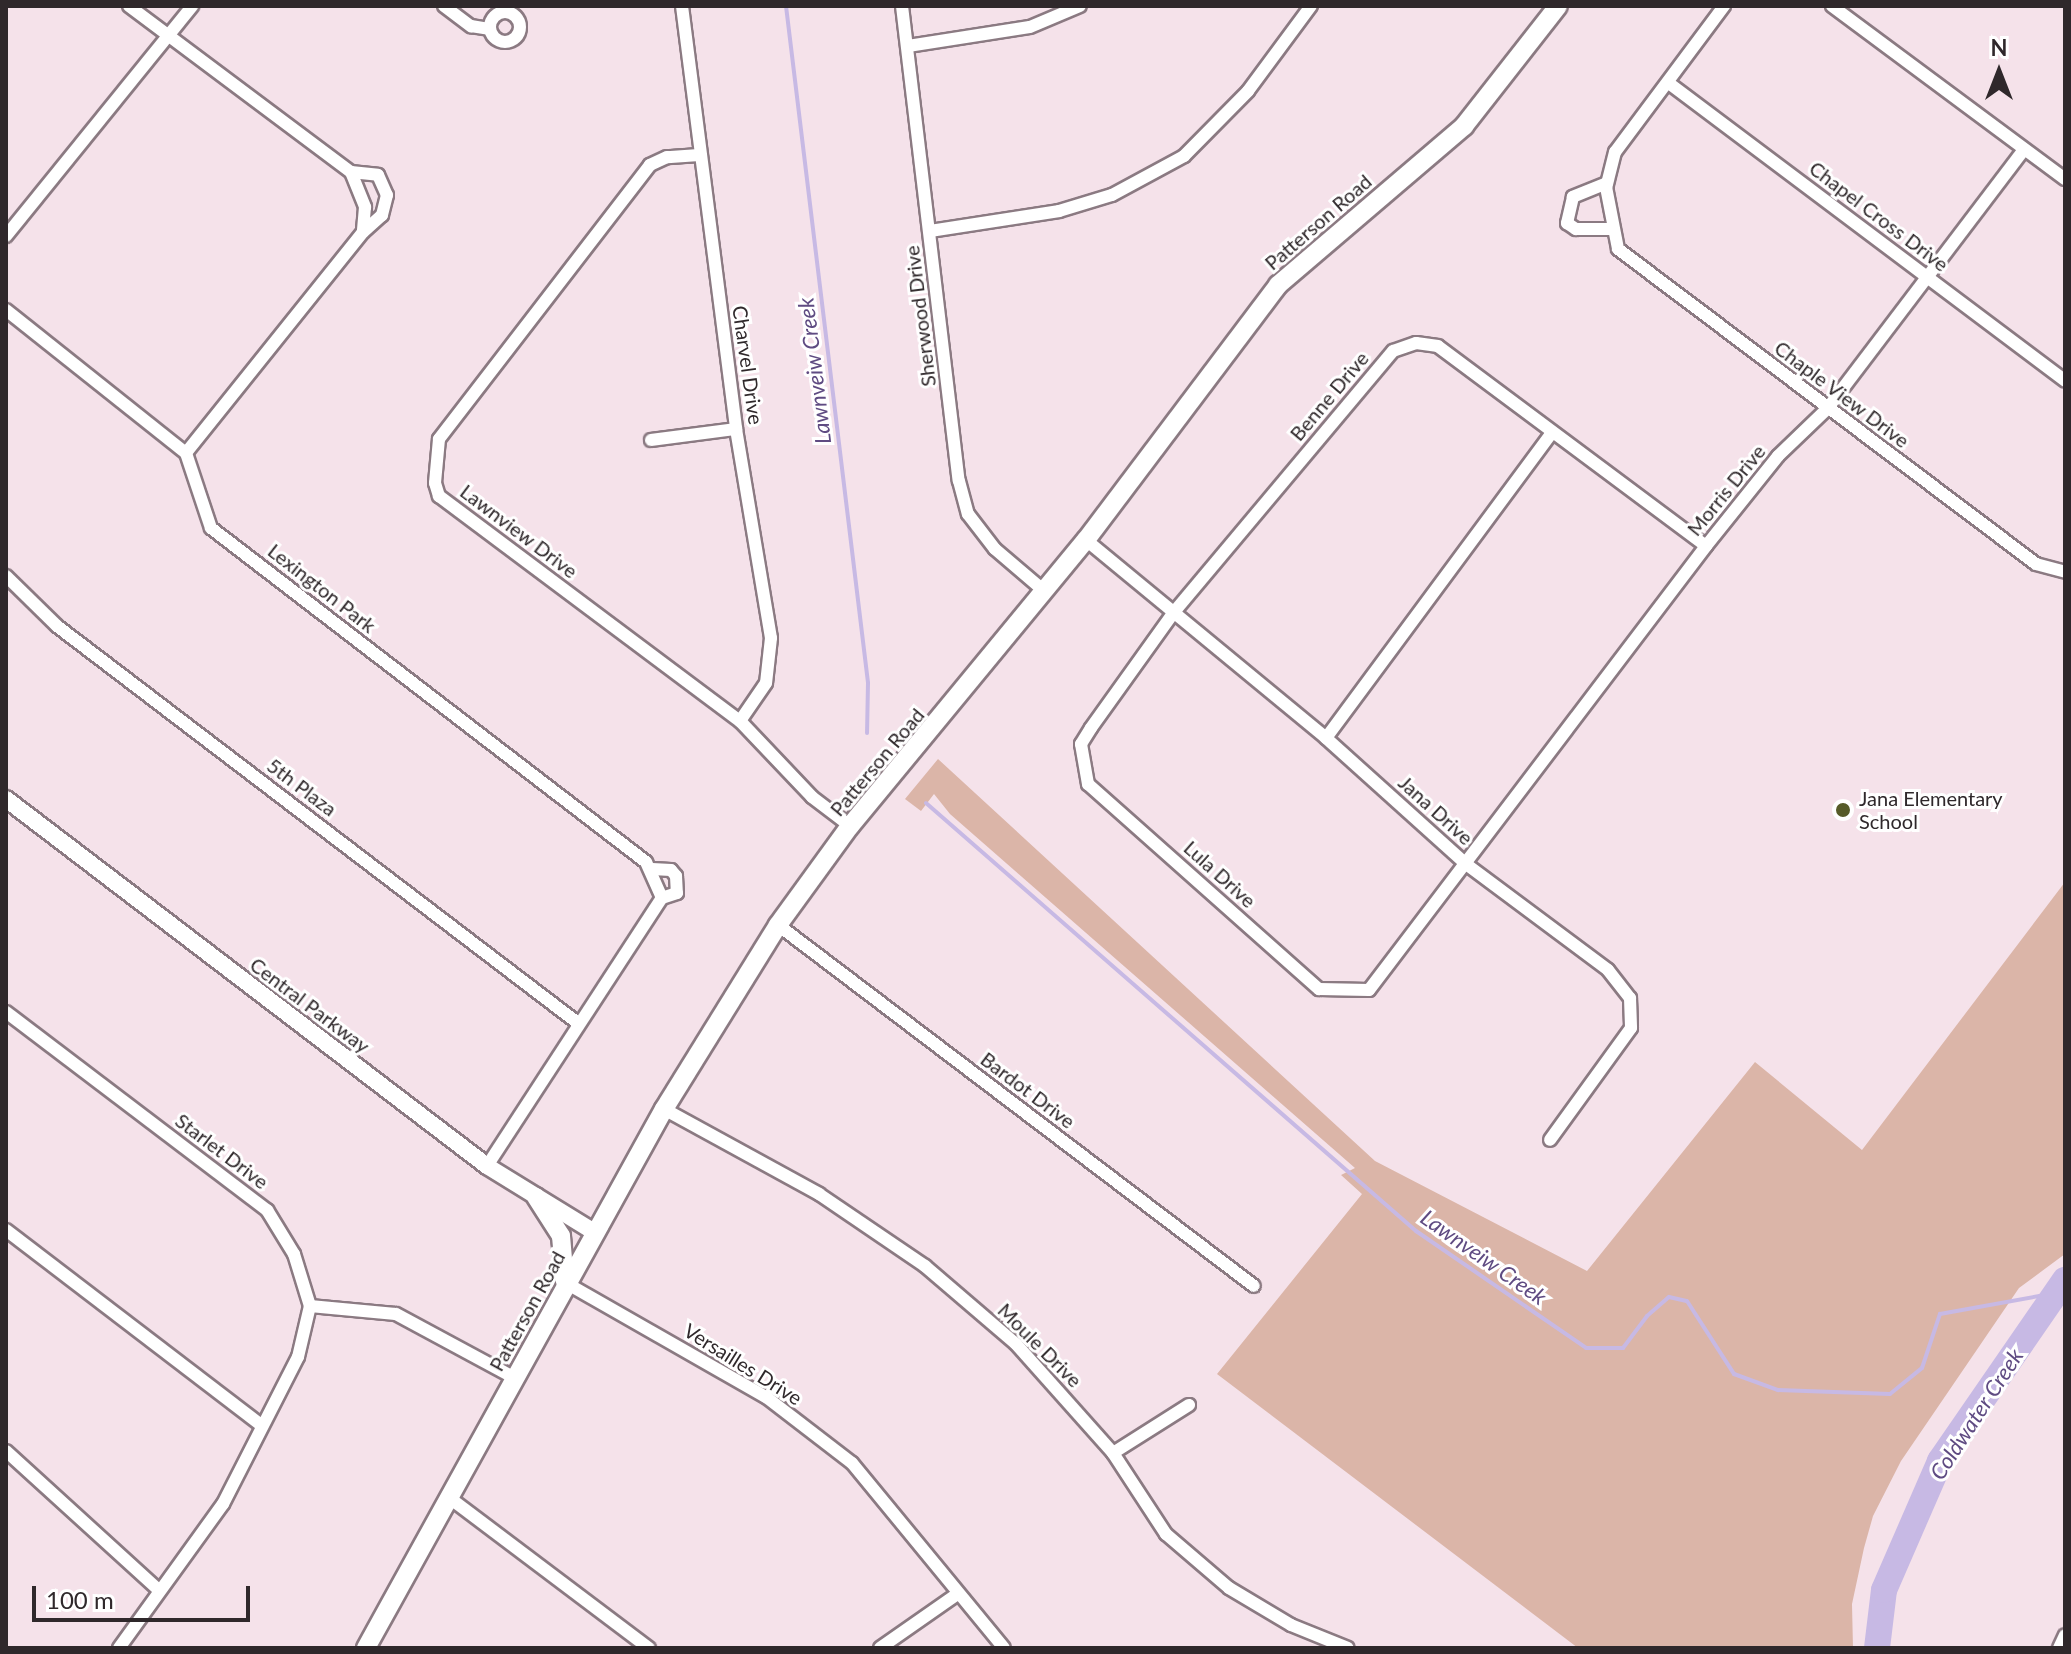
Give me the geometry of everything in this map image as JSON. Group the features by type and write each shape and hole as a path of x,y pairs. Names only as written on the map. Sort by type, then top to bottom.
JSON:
{"main road":[{"name":"Patterson Road","path":"366,1648 664,1109 778,925 850,826 962,696 1043,590 1086,540 1278,285 1464,126 1558,6"},
{"path":"536,1197 561,1236 566,1285"}],"street":[{"path":"6,310 186,453 363,232 382,215 387,195 378,175 351,172 129,6"},
{"path":"6,236 192,6"},
{"path":"444,6 471,26 489,29"},
{"name":"Charvel Drive","path":"682,6 736,429 772,660 761,692 740,721"},
{"name":"Sherwood Drive","path":"902,6 959,481 968,514 995,549 1043,590"},
{"path":"908,46 1030,27 1080,6"},
{"path":"930,231 1059,211 1112,195 1184,156 1248,91 1311,6"},
{"path":"1607,183 1573,197 1567,223 1576,229 1610,229 1607,183 1625,135 1670,84 1724,6"},
{"path":"1832,6 2065,179"},
{"name":"Chapel Cross Drive","path":"1670,84 2065,381"},
{"name":"Morris Drive","path":"1466,864 1706,546 1778,456 1827,409 2024,149"},
{"name":"Lawnview Drive","path":"699,155 667,157 650,165 439,439 433,470 439,496 740,721 812,797 850,826"},
{"path":"351,172 365,207 363,232"},
{"name":"Chaple View Drive","path":"1610,229 1618,249 1827,409 2036,564 2065,572"},
{"name":"Benne Drive","path":"1174,612 1393,351 1416,343 1438,346 1706,546"},
{"path":"651,440 736,429"},
{"path":"1326,738 1552,433"},
{"name":"Lexington Park","path":"186,453 211,528 652,869 671,870 676,876 677,893 662,898"},
{"name":"Jana Drive","path":"1086,540 1326,738 1466,864 1608,970 1630,998 1631,1028 1550,1140"},
{"name":"5th Plaza","path":"6,576 57,626 579,1024"},
{"name":"Lula Drive","path":"1174,612 1081,744 1088,784 1319,989 1369,990 1466,864"},
{"name":"Central Parkway","path":"6,799 487,1166 596,1233"},
{"path":"487,1166 662,898 652,869"},
{"name":"Bardot Drive","path":"778,925 1254,1286"},
{"name":"Starlet Drive","path":"6,1012 267,1210 294,1254 310,1306"},
{"name":"Moule Drive","path":"664,1109 819,1194 925,1266 1016,1344 1113,1453 1166,1534 1229,1588 1291,1625 1348,1648"},
{"path":"6,1230 261,1425"},
{"name":"Versailles Drive","path":"566,1285 766,1397 852,1463 956,1595 1004,1648"},
{"path":"119,1648 223,1504 298,1357 310,1306 396,1314 515,1378"},
{"path":"1113,1453 1189,1405"},
{"path":"6,1451 159,1590"},
{"path":"451,1499 649,1648"},
{"path":"880,1648 956,1595"},
{"path":"2059,1648 2065,1635"}],"shaded area":[{"path":"938,759 1375,1161 1587,1271 1755,1062 1862,1150 2065,882 2065,1254 2019,1288 1901,1461 1873,1516 1864,1548 1852,1604 1853,1648 1578,1648 1217,1374 1362,1194 1341,1175 1355,1168 950,814 934,794 921,811 905,799"}],"waterway":[{"name":"Lawnveiw Creek","path":"786,6 868,683 867,733"},
{"name":"Lawnveiw Creek","path":"926,803 1416,1231 1586,1348 1623,1348 1647,1316 1669,1297 1687,1301 1734,1374 1778,1390 1890,1394 1922,1368 1940,1314 2056,1293"},
{"name":"Coldwater Creek","path":"1877,1648 1884,1590 1940,1461 2065,1280"}],"place":[{"name":"Jana Elementary School","path":"1843,810"}]}
